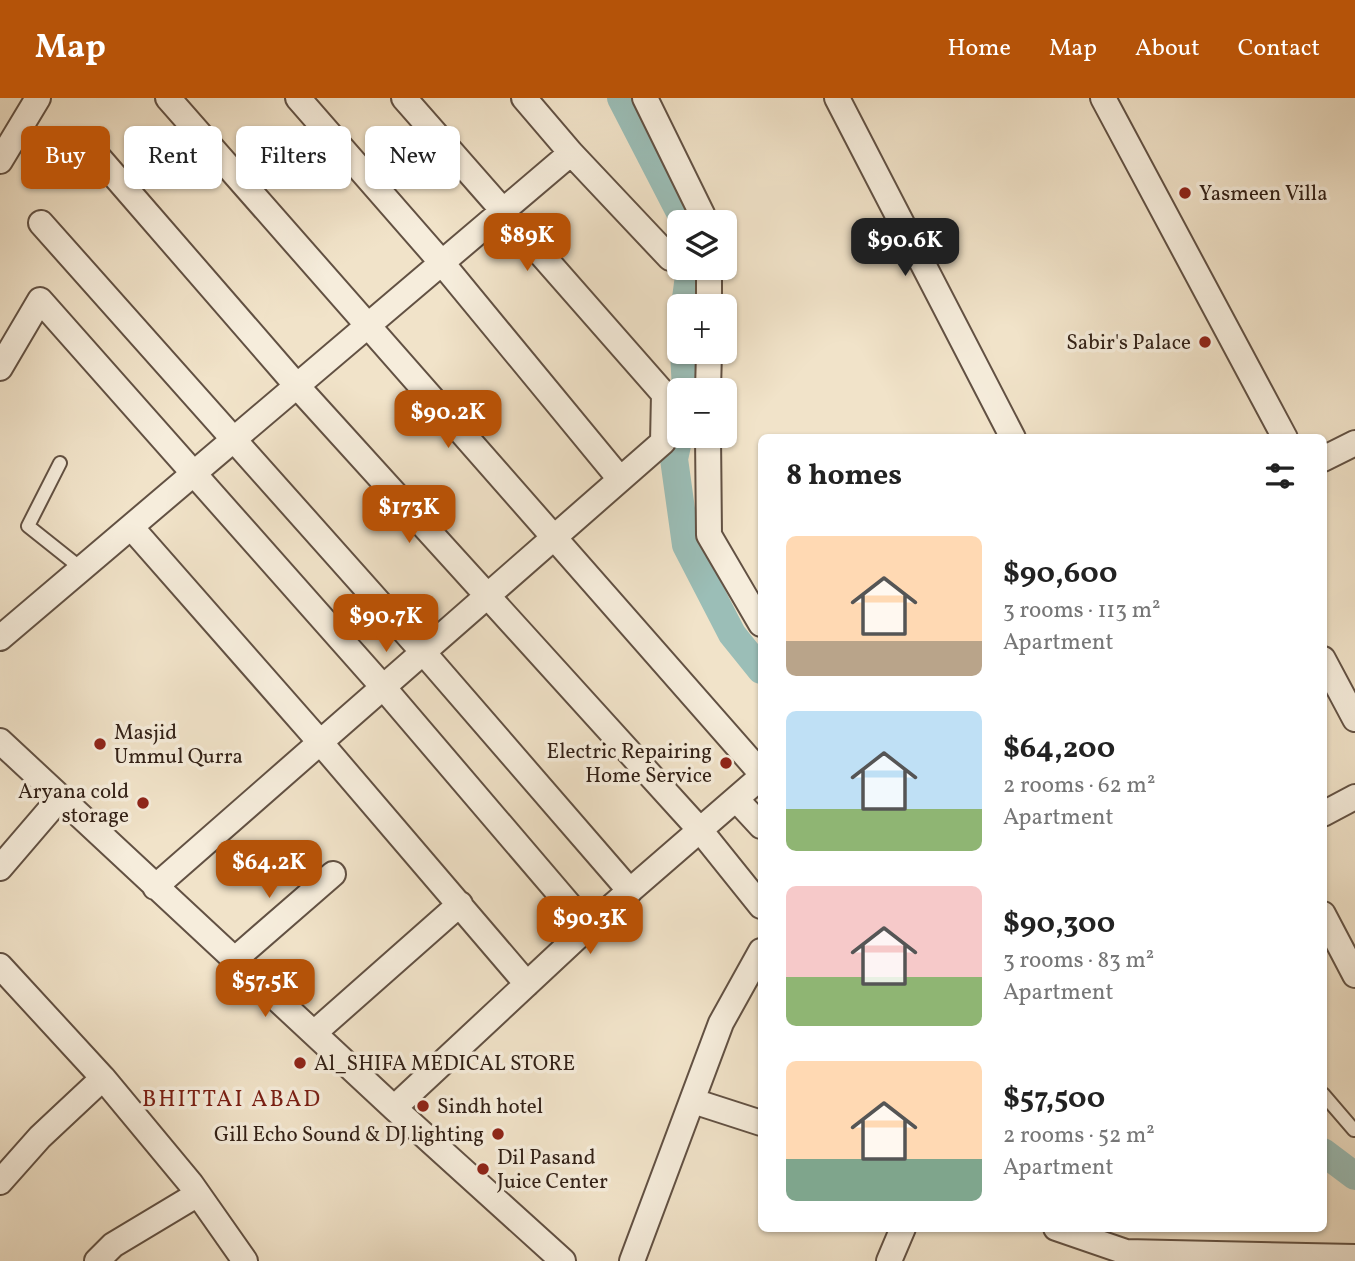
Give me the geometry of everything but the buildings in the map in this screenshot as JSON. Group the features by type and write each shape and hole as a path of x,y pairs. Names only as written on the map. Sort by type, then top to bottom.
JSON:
{"street":[{"path":"0,161 38,98"},
{"path":"168,98 555,536 758,772"},
{"path":"299,98 442,263 620,479"},
{"path":"155,887 663,442 664,394 404,98"},
{"path":"524,98 571,153 667,255"},
{"path":"645,98 700,210"},
{"path":"837,98 1011,434"},
{"path":"1103,98 1282,434"},
{"path":"0,638 571,153"},
{"path":"110,172 486,597 700,830 758,902"},
{"path":"41,223 423,652 631,891"},
{"path":"0,368 40,300 383,687 589,927"},
{"path":"1327,457 1354,444"},
{"path":"708,448 709,535 758,619"},
{"path":"131,527 527,984"},
{"path":"1327,666 1355,719"},
{"path":"0,741 394,1108 563,1261"},
{"path":"394,1108 589,927 758,778"},
{"path":"1327,812 1355,797"},
{"path":"0,868 60,798"},
{"path":"736,799 758,823"},
{"path":"234,960 333,874"},
{"path":"313,1033 460,904"},
{"path":"1327,922 1355,975"},
{"path":"632,1261 721,1023 758,956"},
{"path":"0,966 103,1079 198,1194 245,1261"},
{"path":"0,1182 40,1137 103,1079"},
{"path":"693,1101 758,1122"},
{"path":"97,1261 113,1245 198,1194"},
{"path":"889,1261 901,1232"},
{"path":"1065,1232 1124,1257 1355,1257"}],"lane":[{"path":"60,463 28,526 82,569"},
{"path":"1327,1099 1354,1130"}],"waterway":[{"path":"621,98 679,210"},
{"path":"687,294 688,280"},
{"path":"685,364 685,378"},
{"path":"676,448 674,459 686,545 732,634 758,666"},
{"path":"1327,1155 1355,1176"}],"place":[{"name":"Yasmeen Villa","path":"1185,193"},
{"name":"Sabir's Palace","path":"1205,342"},
{"name":"Masjid Ummul Qurra","path":"100,744"},
{"name":"Electric Repairing Home Service","path":"726,763"},
{"name":"Aryana cold storage","path":"143,803"},
{"name":"Al_SHIFA MEDICAL STORE","path":"300,1063"},
{"name":"Sindh hotel","path":"423,1106"},
{"name":"Gill Echo Sound & DJ lighting","path":"498,1134"},
{"name":"Dil Pasand Juice Center","path":"483,1169"}],"district":[{"name":"BHITTAI ABAD","path":"232,1098"}]}
